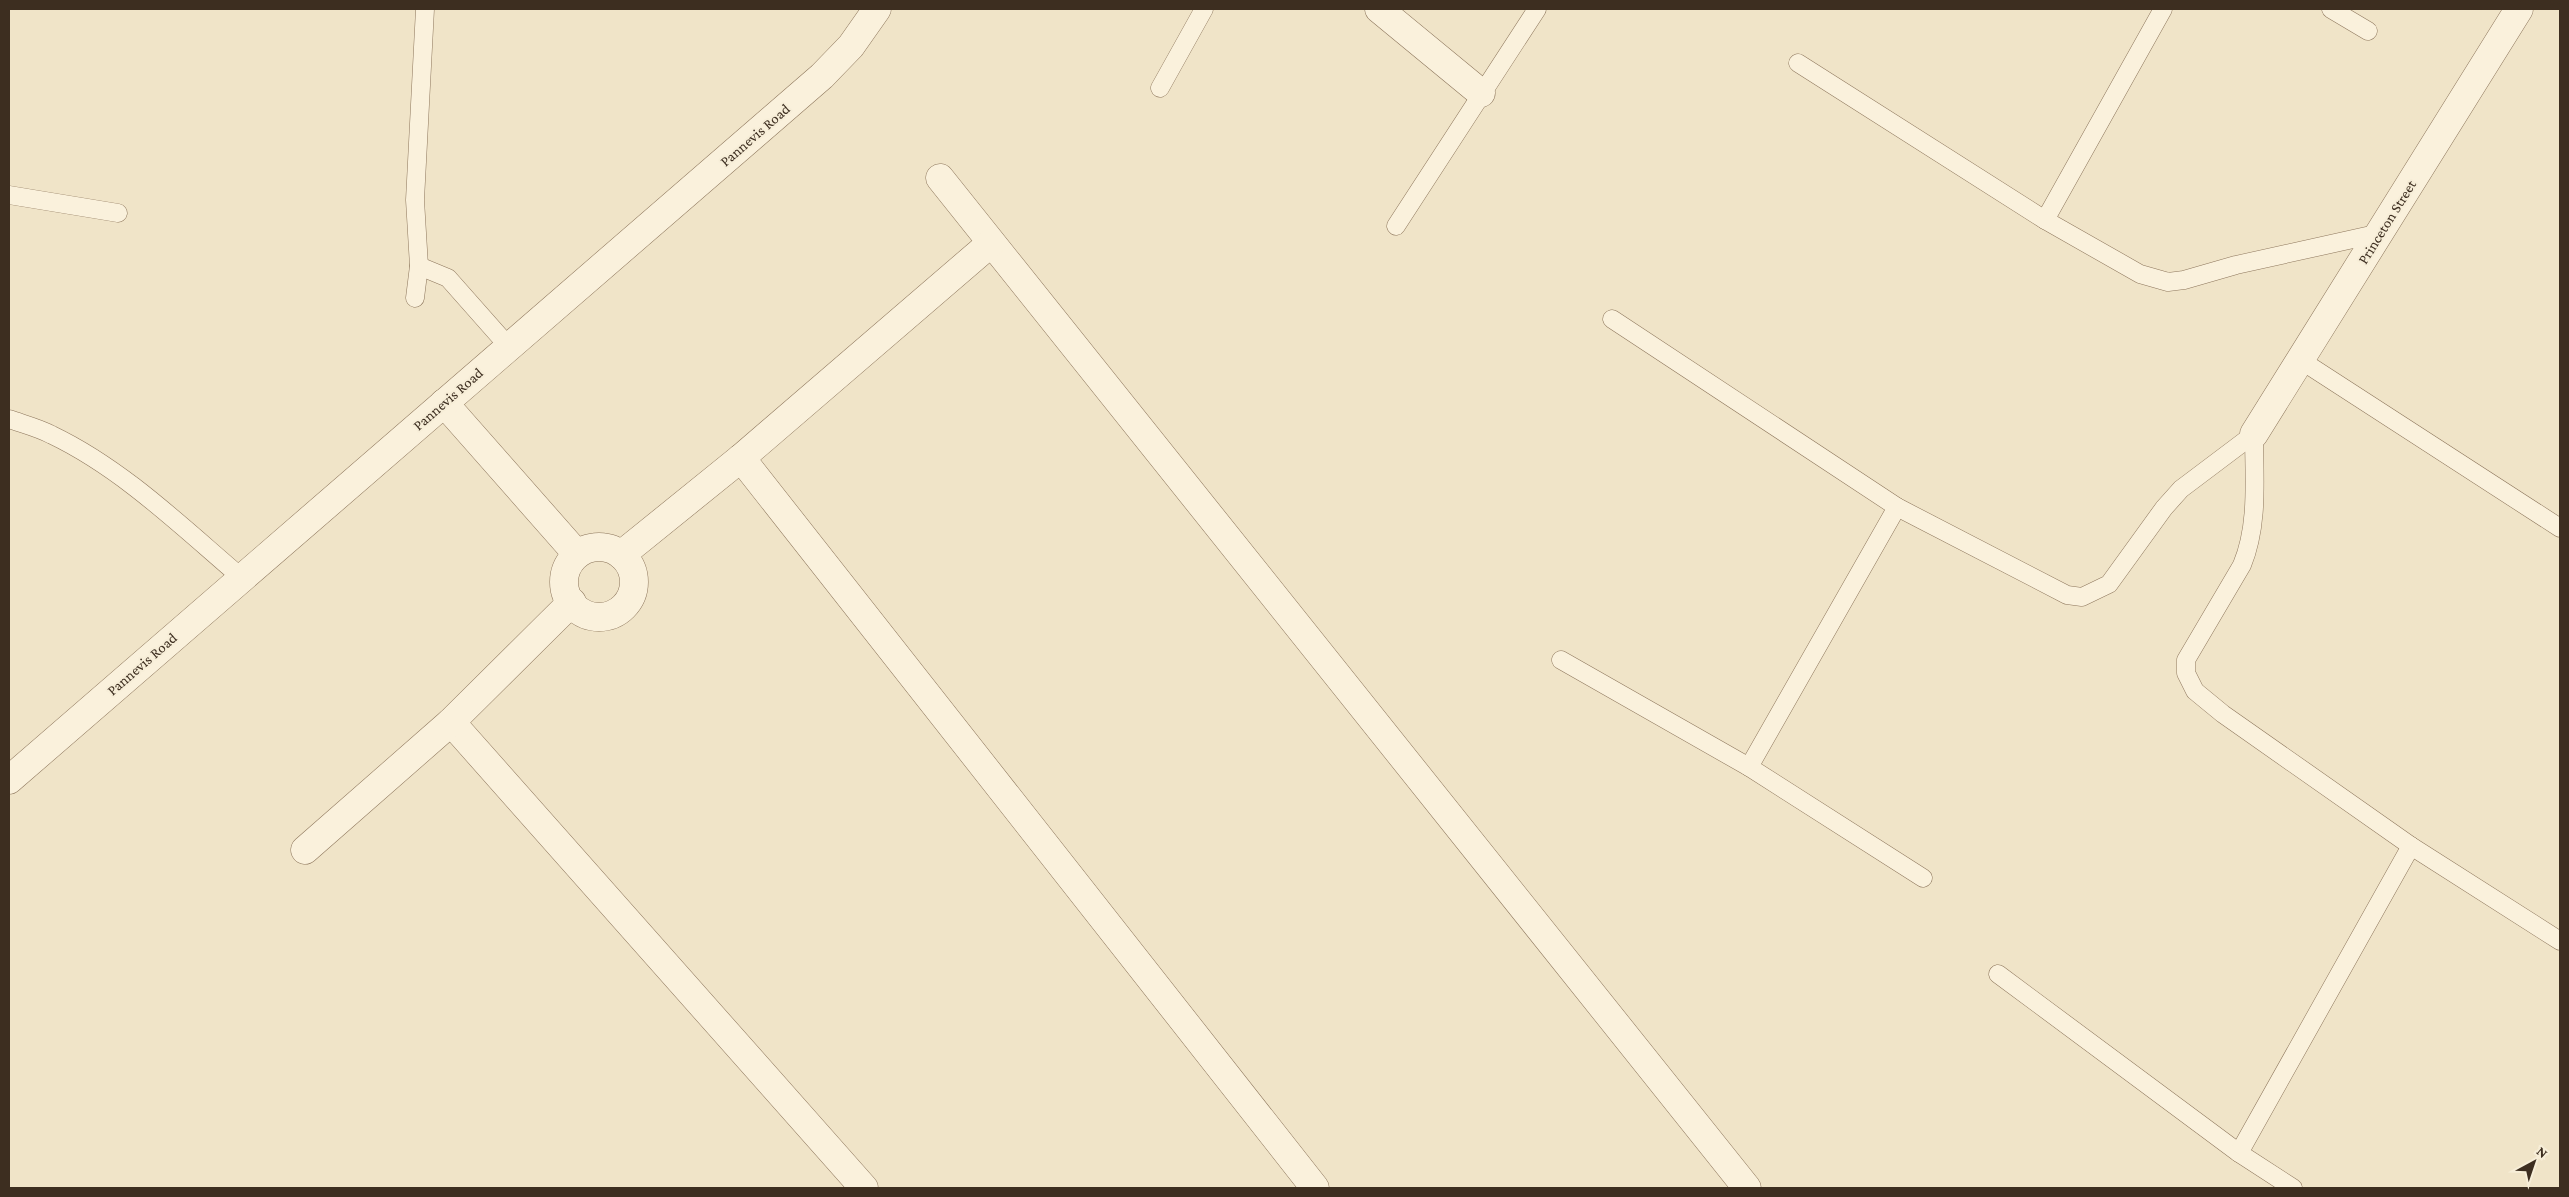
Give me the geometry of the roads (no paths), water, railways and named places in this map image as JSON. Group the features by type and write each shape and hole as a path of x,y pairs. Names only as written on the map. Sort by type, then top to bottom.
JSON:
{"street":[{"name":"Pannevis Road","path":"9,780 822,76 850,46 876,9"},
{"path":"1380,9 1481,93"},
{"name":"Princeton Street","path":"2254,434 2302,361 2519,9"},
{"path":"940,178 1747,1188"},
{"path":"621,555 741,458 991,243"},
{"path":"444,403 577,554"},
{"path":"741,458 1315,1188"},
{"path":"592,547 607,547 621,555 631,566 634,582 631,597 621,609 606,616 591,616 577,609 567,597 564,581 567,566 577,554 592,547"},
{"path":"305,850 451,722 572,602"},
{"path":"451,722 864,1188"}],"lane":[{"path":"415,298 419,266 416,200 425,9"},
{"path":"1160,88 1204,9"},
{"path":"1396,226 1537,9"},
{"path":"2045,220 2163,9"},
{"path":"2331,9 2368,31"},
{"path":"1798,63 2045,220 2140,274 2168,282 2198,277 2236,265 2380,233"},
{"path":"9,195 118,213"},
{"path":"419,266 448,278 509,347"},
{"path":"1612,319 1897,508 2067,595 2082,597 2109,584 2164,508 2181,489 2254,434"},
{"path":"2302,361 2560,528"},
{"path":"9,419 51,434 93,459 136,490 242,578"},
{"path":"2254,434 2253,530 2249,548 2242,565 2186,660 2189,683 2195,691 2223,714 2411,846 2560,941"},
{"path":"1749,767 1897,508"},
{"path":"1561,660 1749,767 1924,878"},
{"path":"2239,1153 2411,846"},
{"path":"1998,974 2239,1153 2293,1188"}]}
